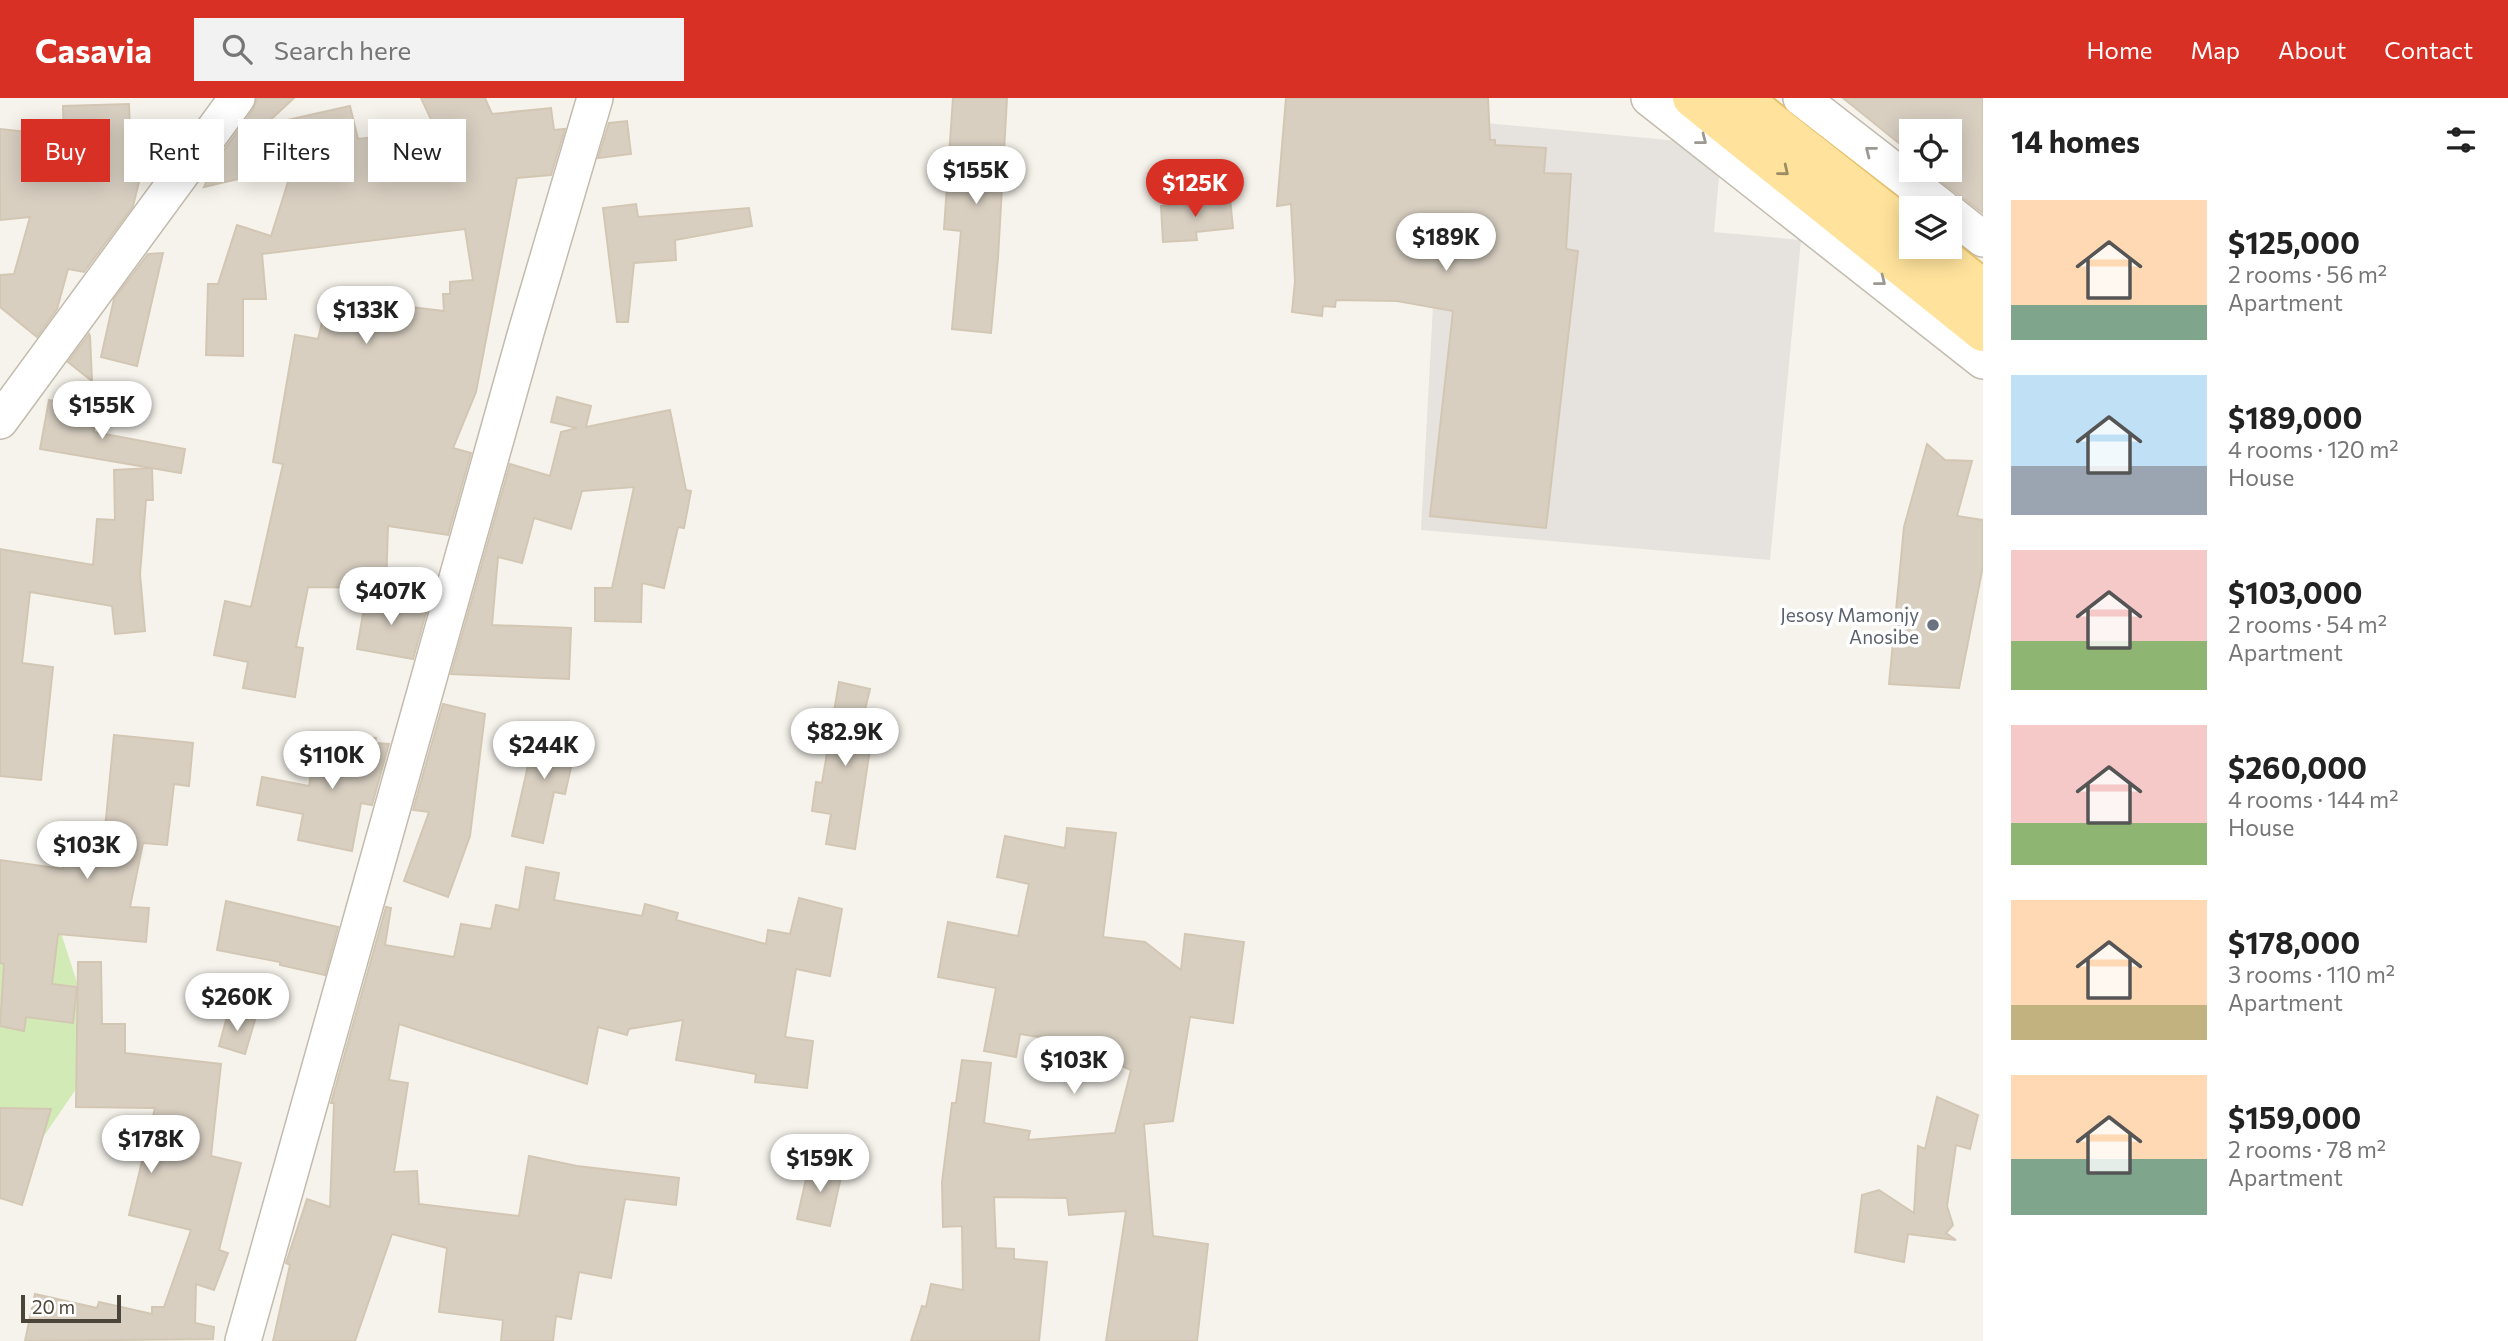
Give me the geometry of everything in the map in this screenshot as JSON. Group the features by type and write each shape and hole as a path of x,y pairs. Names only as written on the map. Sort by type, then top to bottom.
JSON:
{"main road":[{"path":"1692,98 1983,332"},
{"path":"1741,98 1899,223"},
{"path":"1945,259 1983,289"}],"street":[{"path":"0,421 237,98"},
{"path":"243,1341 595,98"},
{"path":"1648,98 1983,361"},
{"path":"1801,98 1928,196"},
{"path":"1962,222 1983,239"}],"shaded area":[{"path":"1443,119 1722,145 1714,232 1801,240 1770,560 1421,530"}],"green space":[{"path":"0,905 54,911 100,1054 0,1200"}],"building":[{"path":"257,98 294,98 271,119 246,119"},
{"path":"421,98 485,98 492,114 551,108 554,130 565,129 551,175 517,178 476,392 453,448 471,453 448,535 388,526 386,588 308,587 296,647 303,648 295,697 243,688 248,662 214,655 225,601 251,607 283,464 273,462 295,335 318,339 328,297 444,311 443,294 450,294 450,282 473,280 465,229 262,254 266,299 243,299 243,356 206,355 208,284 218,284 237,225 271,236 288,182 354,182 354,122 358,139 368,138 368,182 466,182 466,119 431,119"},
{"path":"953,98 1007,98 991,333 952,329 961,231 944,229"},
{"path":"1286,98 1488,98 1490,140 1495,140 1495,145 1546,148 1544,173 1571,174 1566,249 1578,251 1546,528 1430,516 1453,311 1397,301 1336,300 1335,307 1323,306 1322,316 1292,312 1295,281 1291,204 1277,206"},
{"path":"1843,98 1983,98 1983,213 1942,182 1962,182 1962,119 1899,119 1899,143"},
{"path":"129,104 130,119 124,119 124,182 139,182 133,206 84,272 68,269 57,309 37,337 0,307 0,275 14,274 30,217 0,220 0,129 21,131 21,182 110,182 110,119 63,119 63,106"},
{"path":"350,106 353,119 292,119"},
{"path":"627,121 631,154 598,158 609,123"},
{"path":"238,131 238,179 204,187 206,182 224,182 224,150"},
{"path":"1230,198 1233,228 1196,232 1197,240 1163,242 1161,206"},
{"path":"636,204 638,217 749,208 752,226 675,240 676,260 634,263 628,322 617,322 603,208"},
{"path":"163,253 137,366 101,357 114,299 148,254"},
{"path":"89,334 90,336 92,381 68,362"},
{"path":"557,397 591,406 586,427 670,410 686,490 691,491 684,528 678,527 664,588 642,583 641,622 595,621 595,588 612,588 634,487 582,491 571,529 534,518 522,563 498,557 492,625 571,628 569,679 451,674 510,464 550,476 561,432 577,428 551,422"},
{"path":"49,400 93,409 94,432 185,449 181,473 40,449"},
{"name":"Jesosy Mamonjy Anosibe","path":"1927,444 1945,460 1972,461 1957,516 1983,520 1983,566 1959,688 1889,684 1904,527"},
{"path":"152,468 153,500 146,500 140,574 145,631 115,634 112,606 30,592 22,663 53,667 41,780 0,776 0,549 93,565 97,519 115,520 114,470"},
{"path":"366,596 428,606 413,659 357,649"},
{"path":"839,682 870,689 858,739 871,742 855,849 826,844 831,814 812,811 816,782 822,783"},
{"path":"443,704 485,714 470,836 448,897 404,881 429,812 413,810"},
{"path":"537,726 578,736 565,794 554,792 543,843 512,836"},
{"path":"329,732 376,738 375,743 389,744 372,805 361,803 352,851 298,840 303,814 257,805 262,777 309,786 312,768 325,771"},
{"path":"114,735 193,743 189,786 174,784 167,845 143,843 130,907 149,908 146,942 58,934 52,984 77,987 73,1023 26,1017 24,1031 0,1026 4,964 0,963 0,860 63,869 70,823 105,829"},
{"path":"1067,828 1116,833 1103,937 1145,942 1181,970 1185,934 1244,942 1233,1023 1190,1017 1173,1121 1144,1124 1153,1236 1208,1244 1197,1341 1106,1341 1126,1211 1069,1215 1067,1198 994,1197 996,1248 1014,1249 1014,1259 1047,1262 1039,1341 911,1341 922,1306 926,1307 931,1284 963,1290 962,1226 943,1227 942,1182 952,1103 956,1103 962,1060 991,1063 984,1123 1030,1131 1028,1140 1115,1133 1131,1070 1064,1041 1020,1034 1016,1057 984,1051 996,988 938,977 948,922 1018,936 1029,884 997,877 1005,836 1065,848"},
{"path":"526,867 559,873 554,900 642,916 645,904 678,913 676,920 766,944 768,930 790,934 799,898 842,909 830,976 796,969 785,1037 813,1041 807,1088 755,1082 756,1074 676,1060 683,1020 629,1029 627,1035 598,1027 587,1084 399,1024 389,1080 408,1083 394,1172 417,1171 419,1204 519,1216 529,1156 577,1166 679,1178 676,1205 625,1199 611,1278 579,1272 571,1319 556,1316 553,1341 501,1341 503,1320 439,1312 447,1248 392,1234 355,1341 273,1341 290,1265 286,1263 307,1199 330,1207 334,1103 331,1103 386,907 391,908 385,945 454,957 461,924 491,929 496,905 519,910"},
{"path":"226,901 338,927 325,975 280,965 280,962 217,950"},
{"path":"78,962 101,962 102,1024 125,1024 125,1053 221,1064 211,1156 241,1163 219,1250 228,1253 214,1290 196,1284 195,1323 214,1327 213,1339 25,1341 35,1294 97,1308 99,1302 152,1314 152,1307 164,1307 191,1230 129,1215 155,1108 76,1107"},
{"path":"228,1013 255,1020 245,1054 219,1046"},
{"path":"1937,1097 1978,1115 1970,1149 1956,1145 1947,1206 1953,1225 1946,1233 1956,1240 1908,1234 1904,1262 1855,1252 1862,1195 1879,1190 1914,1213 1918,1146 1925,1149"},
{"path":"0,1108 51,1109 22,1205 0,1198"},
{"path":"810,1161 843,1168 830,1226 797,1219"}],"place":[{"name":"Jesosy Mamonjy Anosibe","path":"1933,625"}]}
